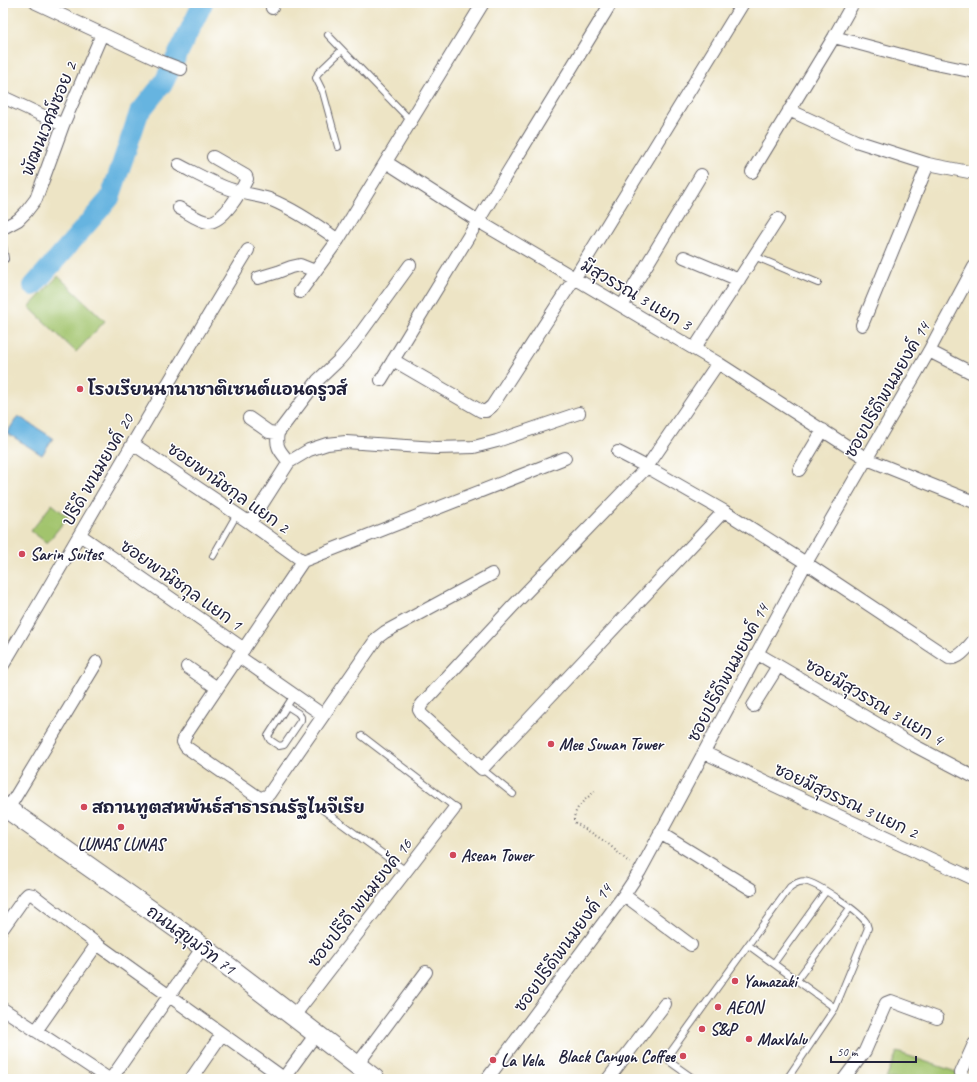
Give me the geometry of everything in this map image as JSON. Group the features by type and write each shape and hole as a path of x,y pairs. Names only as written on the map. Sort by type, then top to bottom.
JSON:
{"main road":[{"name":"ถนนสุขุมวิท 71","path":"5,808 203,947 375,1079"}],"street":[{"path":"36,3 178,68"},
{"path":"300,292 338,240 483,3"},
{"path":"381,380 611,3"},
{"path":"393,360 480,411 486,411 492,406 574,279 743,3"},
{"path":"752,172 853,3"},
{"name":"พัฒนเวศม์ซอย 2","path":"3,228 18,220 36,198 63,125 102,34"},
{"path":"834,37 931,63 974,72"},
{"path":"3,98 63,125"},
{"path":"789,110 856,140 928,164 974,173"},
{"path":"179,208 200,219 208,222 213,221 225,212 241,192 247,179 246,176 214,157"},
{"name":"มีสุวรรณ 3 แยก 3","path":"386,162 478,221 718,363 867,458 974,502"},
{"path":"862,325 928,164"},
{"path":"179,165 221,186 268,199 280,204 310,220 338,240"},
{"path":"622,306 701,175"},
{"path":"694,349 778,219"},
{"name":"ปรีดี พนมยงค์ 20","path":"3,665 184,354 248,250"},
{"path":"684,257 739,280"},
{"path":"258,278 291,266 300,265 315,271"},
{"path":"289,462 279,450 276,441 278,433 318,380 352,345 410,265"},
{"name":"ซอยปรีดีพนมยงค์ 14","path":"487,1079 624,895 640,871 806,563 929,351 974,267"},
{"path":"929,351 974,374"},
{"path":"718,363 647,467 512,606 422,704 419,710 422,715 482,769 724,511"},
{"path":"250,523 289,462 309,450 327,444 346,442 436,448 474,447 579,414"},
{"path":"249,418 269,432 278,433"},
{"path":"799,470 823,430"},
{"name":"ซอยพานิชกุล แยก 2","path":"133,444 237,514 303,561"},
{"path":"618,452 724,511 806,563 949,658 954,659 958,657 974,640"},
{"path":"492,574 385,632 377,638 269,794 264,798 258,796 186,747 183,742 185,736 303,561 566,458"},
{"name":"ซอยพานิชกุล แยก 1","path":"80,535 241,652 294,695 323,715"},
{"name":"ซอยมีสุวรรณ 3 แยก 4","path":"758,654 915,746 974,777"},
{"path":"5,808 97,662"},
{"path":"753,706 778,666"},
{"path":"187,667 217,688"},
{"name":"ซอยมีสุวรรณ 3 แยก 2","path":"704,753 974,879"},
{"name":"ซอยปรีดี พนมยงค์ 16","path":"293,1017 454,809"},
{"path":"660,833 751,889"},
{"path":"3,928 25,897 28,894 33,895 97,944 170,995 284,1079 316,1034"},
{"path":"624,895 691,945"},
{"path":"36,1031 97,944"},
{"path":"3,1009 110,1079 203,947"},
{"path":"357,1065 426,972"},
{"path":"844,1079 865,1051 886,1003 891,1001 937,1018"},
{"path":"608,1079 665,1004"},
{"path":"191,1079 222,1034"},
{"path":"961,1074 974,1044"}],"lane":[{"path":"328,35 411,121"},
{"path":"338,147 323,92 316,78 318,73 342,50"},
{"path":"3,244 5,260"},
{"path":"754,256 818,283"},
{"path":"213,556 237,514"},
{"path":"287,706 298,713 301,720 284,745 279,746 270,740 268,736 287,706 294,695"},
{"path":"362,736 452,805 454,809"},
{"path":"482,769 513,794"},
{"path":"323,810 406,871"},
{"path":"692,1078 670,1062 668,1058 670,1053 790,887 799,882 808,882 826,891 850,908 865,922 868,928 836,1008 787,1079"},
{"path":"774,963 826,891"},
{"path":"797,980 850,908"},
{"path":"748,945 836,1008"}],"path":[{"path":"596,791 582,803 574,816 574,822 606,842 640,871"}],"green space":[{"path":"58,276 105,321 76,352 29,307"},
{"path":"52,504 68,517 47,543 31,531"},
{"path":"897,1052 974,1078 974,1079 886,1079"}],"water":[{"path":"18,416 53,438 42,455 7,433"}],"waterway":[{"path":"33,286 110,198 139,113 164,82 203,3"}],"place":[{"name":"โรงเรียนนานาชาติเซนต์แอนดรูวส์","path":"80,389"},
{"name":"Sarin Suites","path":"22,554"},
{"name":"Mee Suwan Tower","path":"551,744"},
{"name":"สถานทูตสหพันธ์สาธารณรัฐไนจีเรีย","path":"84,807"},
{"name":"LUNAS LUNAS","path":"121,827"},
{"name":"Asean Tower","path":"453,855"},
{"name":"Yamazaki","path":"735,981"},
{"name":"AEON","path":"718,1007"},
{"name":"S&P","path":"702,1029"},
{"name":"MaxValu","path":"749,1039"},
{"name":"Black Canyon Coffee","path":"683,1056"},
{"name":"La Vela","path":"493,1060"}]}
